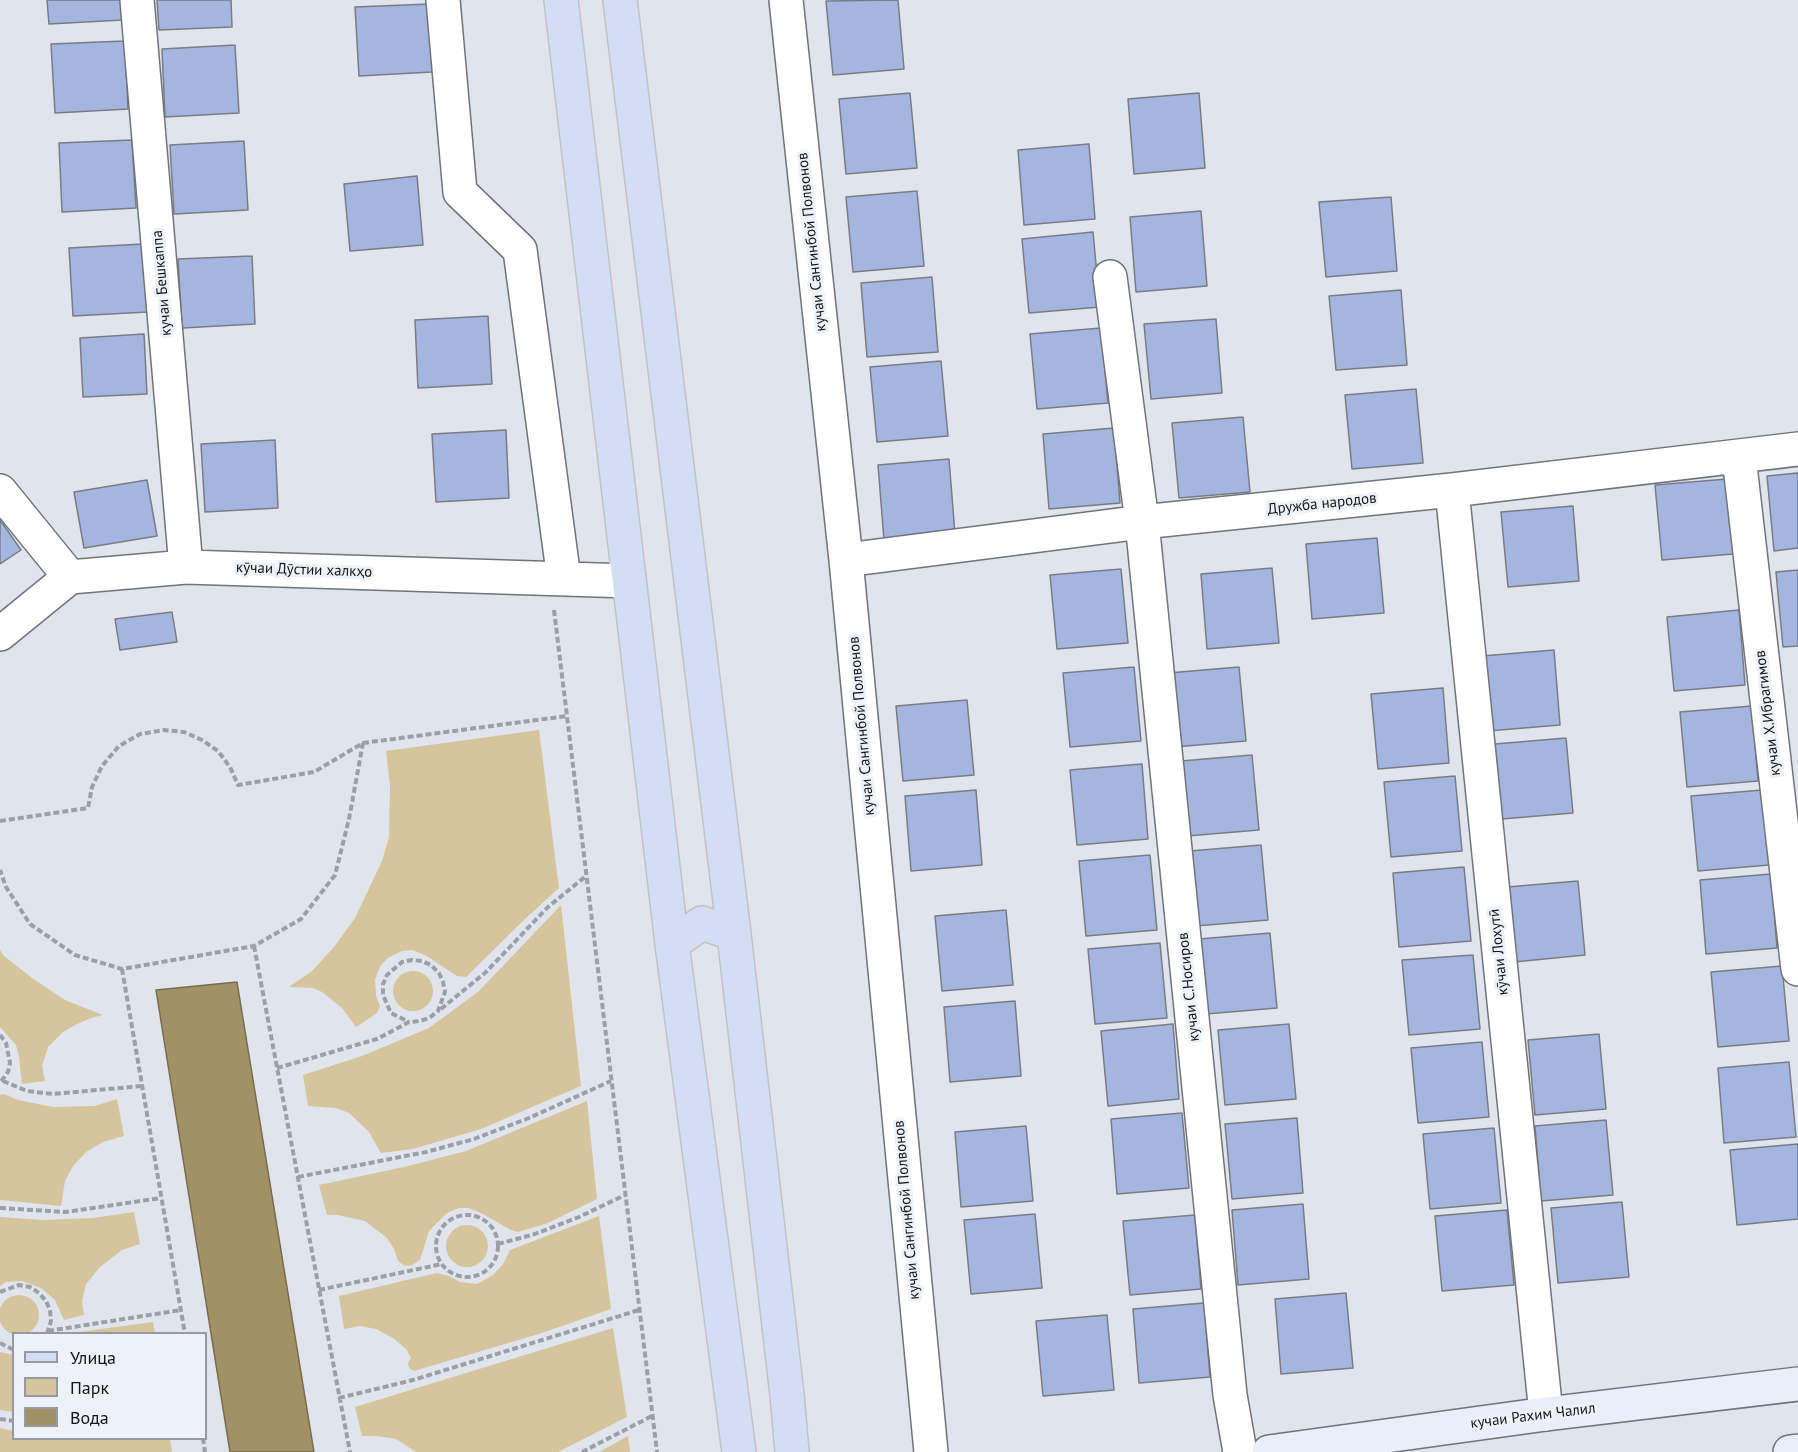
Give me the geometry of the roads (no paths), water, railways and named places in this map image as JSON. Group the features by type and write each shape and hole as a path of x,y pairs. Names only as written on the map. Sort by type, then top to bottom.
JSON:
{"main road":[{"path":"561,0 672,944 739,1452"},
{"path":"620,0 734,934 792,1452"},
{"path":"672,944 702,923 734,934"},
{"name":"кучаи Рахим Чалил","path":"1269,1452 1546,1414 1798,1384"},
{"path":"1790,1452 1798,1451"}],"street":[{"name":"кучаи Бешкаппа","path":"137,0 186,567"},
{"path":"443,0 460,192 520,250 557,579"},
{"name":"кучаи Сангинбой Полвонов","path":"786,0 846,560 931,1452"},
{"name":"кучаи С.Носиров","path":"1110,277 1142,522 1230,1395 1240,1452"},
{"name":"Дружба народов","path":"846,560 1142,522 1452,490 1798,449"},
{"name":"кучаи Х.Ибрагимов","path":"1739,457 1798,969"},
{"name":"кӯчаи Лохутӣ","path":"1452,490 1546,1414"},
{"path":"0,491 70,577 0,634"},
{"name":"кӯчаи Дӯстии халкҳо","path":"70,577 186,567 629,581"}],"water":[{"path":"237,982 314,1452 230,1452 156,990"}]}
